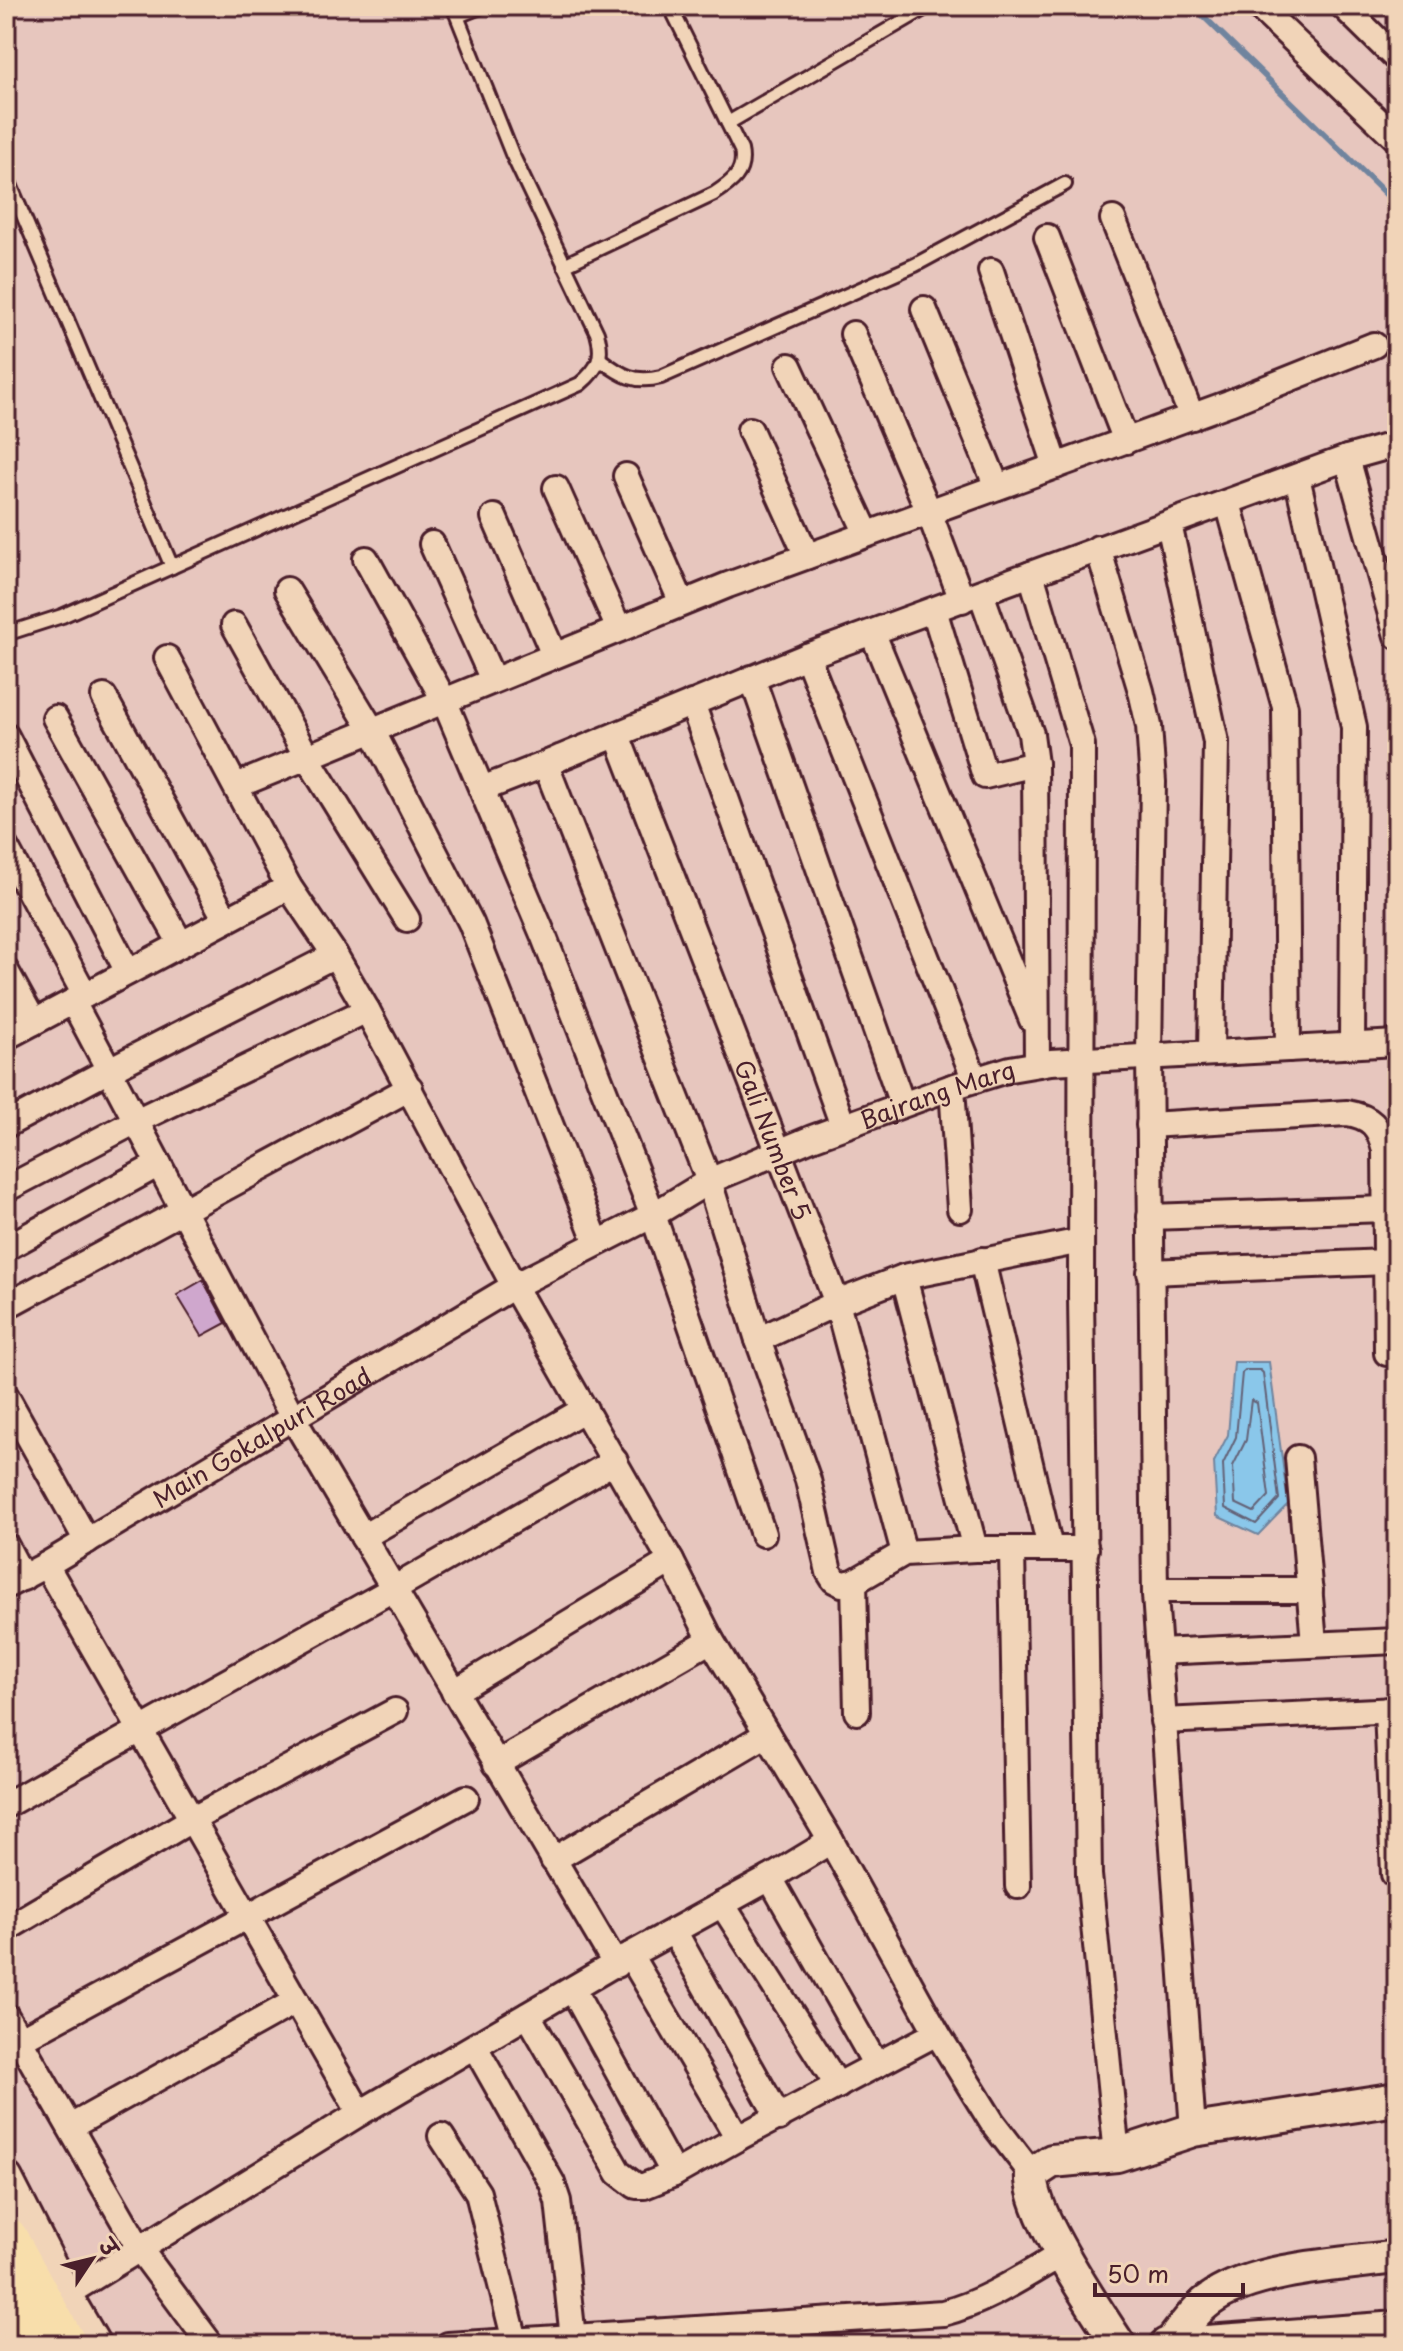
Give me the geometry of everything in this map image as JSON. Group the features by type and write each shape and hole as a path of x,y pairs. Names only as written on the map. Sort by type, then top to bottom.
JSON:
{"highway":[{"path":"6,2238 65,2345"},
{"path":"6,2300 31,2345"}],"street":[{"path":"1258,6 1397,139"},
{"path":"1343,6 1397,59"},
{"path":"1113,219 1192,417"},
{"path":"1047,237 1126,441"},
{"path":"991,271 1056,466"},
{"path":"924,309 997,487"},
{"path":"853,334 929,512 972,596 1031,734 1035,764 1037,1064"},
{"path":"236,786 682,603 1192,417 1374,345"},
{"path":"789,366 867,534"},
{"path":"750,430 807,556"},
{"path":"482,789 807,656 1347,458 1397,444"},
{"path":"1347,458 1397,636"},
{"path":"626,476 682,603"},
{"path":"1297,477 1354,727 1352,1045"},
{"path":"556,488 619,629"},
{"path":"1228,503 1285,707 1288,1049"},
{"path":"494,517 554,655"},
{"path":"1169,524 1216,742 1211,1053"},
{"path":"432,544 493,680"},
{"path":"1098,548 1125,631 1149,726 1153,782 1149,1125 1155,1590 1193,2130"},
{"path":"366,559 444,700 544,937 653,1215 763,1534"},
{"path":"1031,574 1082,745 1081,1241 1089,1875 1117,2155"},
{"path":"287,590 372,730 471,923 597,1243"},
{"path":"934,610 985,776 1035,764"},
{"path":"234,625 307,757 407,919"},
{"path":"873,634 1036,1030"},
{"path":"807,656 963,1083 960,1209"},
{"path":"167,658 289,887 335,955 367,1010 514,1286 671,1561 711,1640 831,1841 937,2033 992,2122 1032,2174 1033,2192 1064,2257 1113,2336"},
{"path":"752,678 902,1104"},
{"path":"104,697 226,920"},
{"path":"692,703 843,1126"},
{"path":"55,718 181,944"},
{"name":"Gali Number 5","path":"617,735 837,1303 904,1553"},
{"path":"6,736 128,972"},
{"path":"551,762 547,768 550,777 709,1181 758,1340 808,1480 829,1572 834,1580 842,1584 854,1582 904,1553 975,1549 1086,1549"},
{"path":"6,848 79,998 109,1070 293,1418 553,1860 623,1960 738,2138"},
{"path":"6,1037 289,887"},
{"path":"6,1125 335,955"},
{"path":"6,971 34,1022"},
{"path":"6,1189 136,1121 367,1010"},
{"name":"Bajrang Marg","path":"514,1286 653,1215 709,1181 843,1126 963,1083 1037,1064 1397,1043"},
{"path":"6,1306 410,1088"},
{"path":"1149,1125 1347,1113 1363,1116 1374,1123 1382,1135 1385,1150 1387,1353"},
{"path":"6,1248 159,1164"},
{"path":"1150,1217 1385,1209"},
{"path":"758,1340 837,1303 904,1277 1081,1241"},
{"path":"982,1260 1050,1548"},
{"path":"1150,1272 1386,1262"},
{"path":"904,1277 975,1549"},
{"name":"Main Gokalpuri Road","path":"14,1582 514,1286"},
{"path":"6,1396 87,1541"},
{"path":"363,1537 585,1409"},
{"path":"1298,1458 1314,1643"},
{"path":"6,1805 615,1461"},
{"path":"6,1546 14,1582"},
{"path":"1012,1550 1018,1886"},
{"path":"454,1692 671,1561"},
{"path":"46,1565 360,2113"},
{"path":"854,1582 857,1712"},
{"path":"1155,1590 1310,1590"},
{"path":"496,1764 711,1640"},
{"path":"1159,1652 1397,1641"},
{"path":"1163,1721 1392,1710 1394,1874"},
{"path":"6,1929 191,1820 395,1711"},
{"path":"553,1860 767,1734"},
{"path":"19,2040 466,1798"},
{"path":"65,2295 360,2113 831,1841"},
{"path":"770,1878 876,2065"},
{"path":"722,1904 838,2086"},
{"path":"674,1931 779,2118"},
{"path":"573,1990 674,2174"},
{"path":"70,2127 296,2001"},
{"path":"528,2015 625,2180 636,2186 644,2186 674,2174 937,2033"},
{"path":"6,2016 139,2248 211,2345"},
{"path":"475,2047 552,2183 558,2201 573,2338"},
{"path":"1032,2174 1052,2161 1117,2155 1193,2130 1397,2099"},
{"path":"441,2136 478,2193 515,2341"},
{"path":"7,2182 94,2345"},
{"path":"448,2345 943,2313 959,2309 1064,2257"},
{"path":"1168,2344 1197,2310 1227,2289 1258,2278 1397,2257"},
{"path":"1168,2344 1387,2334"}],"lane":[{"path":"6,634 62,616 172,567 580,384 594,372 601,360 597,333 512,154 456,11 483,6"},
{"path":"564,265 714,194 730,184 741,170 743,161 728,123 670,6"},
{"path":"728,123 929,6"},
{"path":"6,175 172,567"},
{"path":"601,360 633,380 661,377 915,265 1065,184"}],"water":[{"path":"1234,1362 1269,1362 1287,1496 1293,1499 1258,1535 1217,1516 1214,1462 1228,1435"}],"building":[{"path":"203,1280 226,1323 202,1336 177,1295"}],"waterway":[{"path":"1193,6 1397,205"}]}
